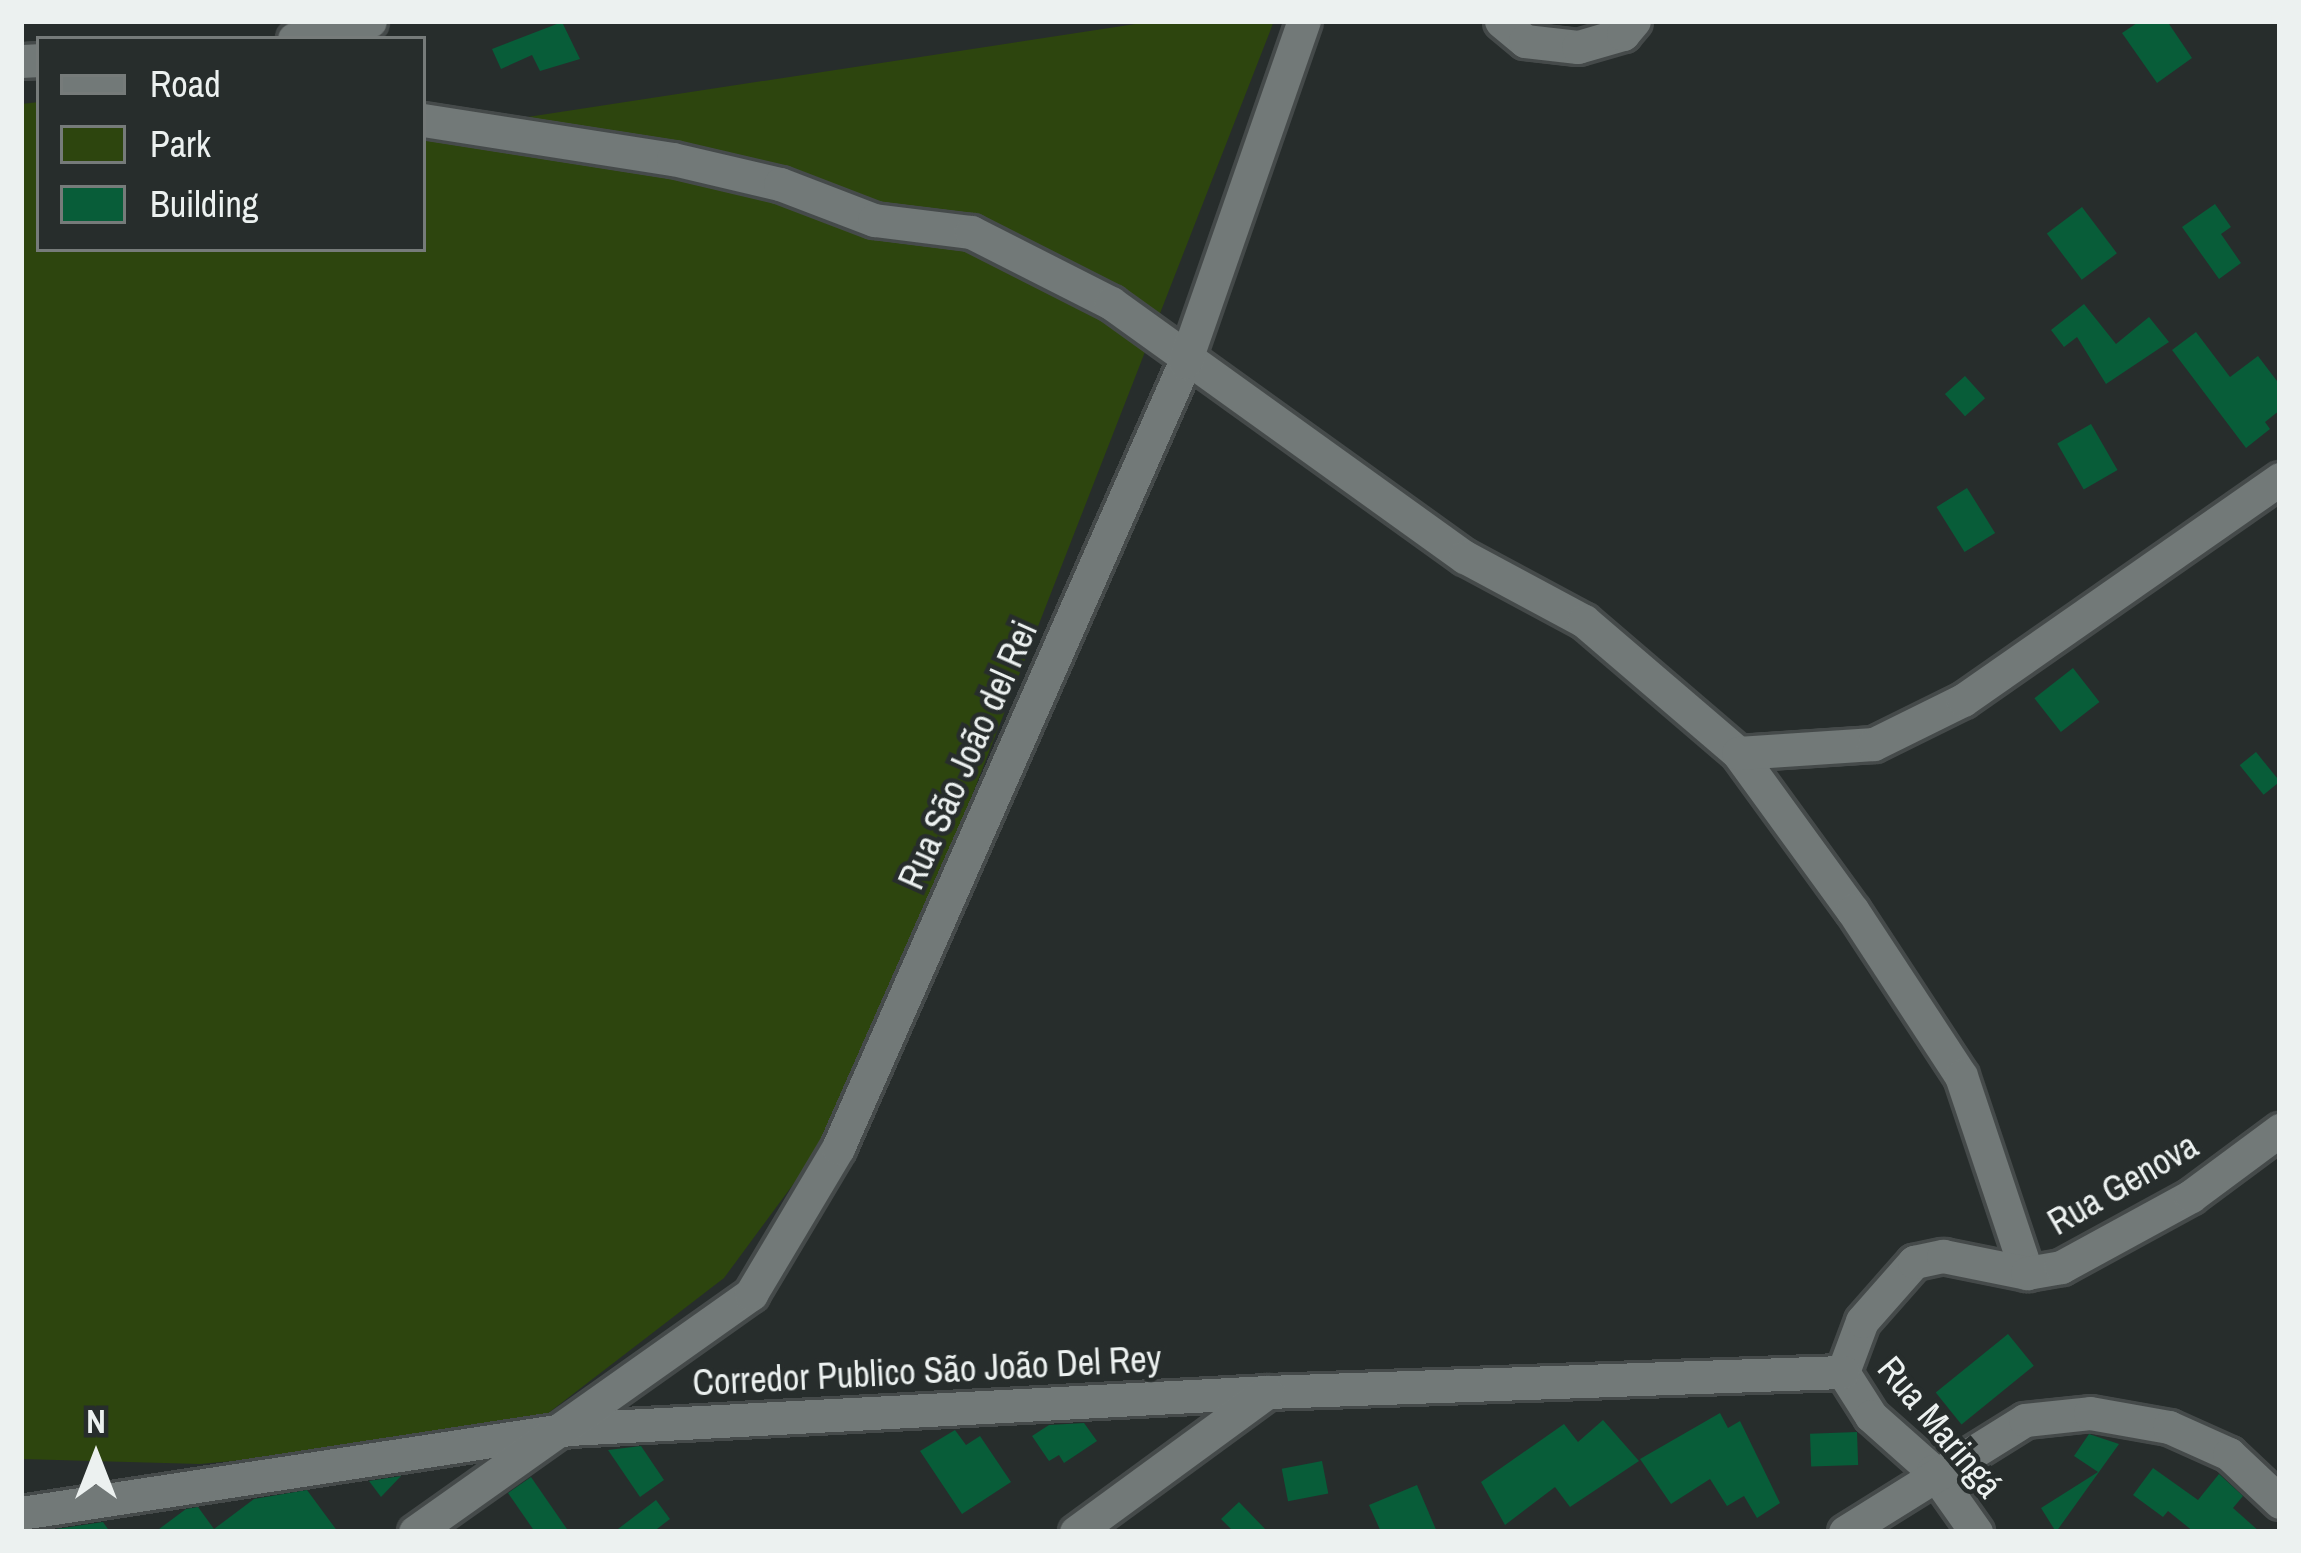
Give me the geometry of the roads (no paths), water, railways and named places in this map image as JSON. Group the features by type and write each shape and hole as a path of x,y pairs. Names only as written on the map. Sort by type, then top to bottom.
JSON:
{"street":[{"path":"339,36 370,21"},
{"name":"Rua São João del Rei","path":"415,1532 569,1430 751,1294 838,1148 1185,362 1304,21"},
{"path":"1501,21 1525,40 1578,47 1623,34 1634,21"},
{"path":"426,120 673,159 780,184 874,220 971,232 1111,303 1185,362 1465,557 1584,621 1738,753 1960,1076 2027,1273"},
{"path":"1738,753 1874,744 1963,700 2280,479"},
{"name":"Rua Genova","path":"1844,1372 1862,1321 1913,1262 1943,1256 2027,1273 2061,1267 2191,1196 2280,1130"},
{"name":"Corredor Publico São João Del Rey","path":"21,1513 569,1430 1267,1391 1844,1372"},
{"name":"Rua Maringá","path":"1844,1372 1870,1416 1933,1471 1976,1532"},
{"path":"1076,1532 1267,1391"},
{"path":"1846,1532 1933,1471 2025,1420 2090,1414 2169,1427 2229,1454 2280,1502"}]}
